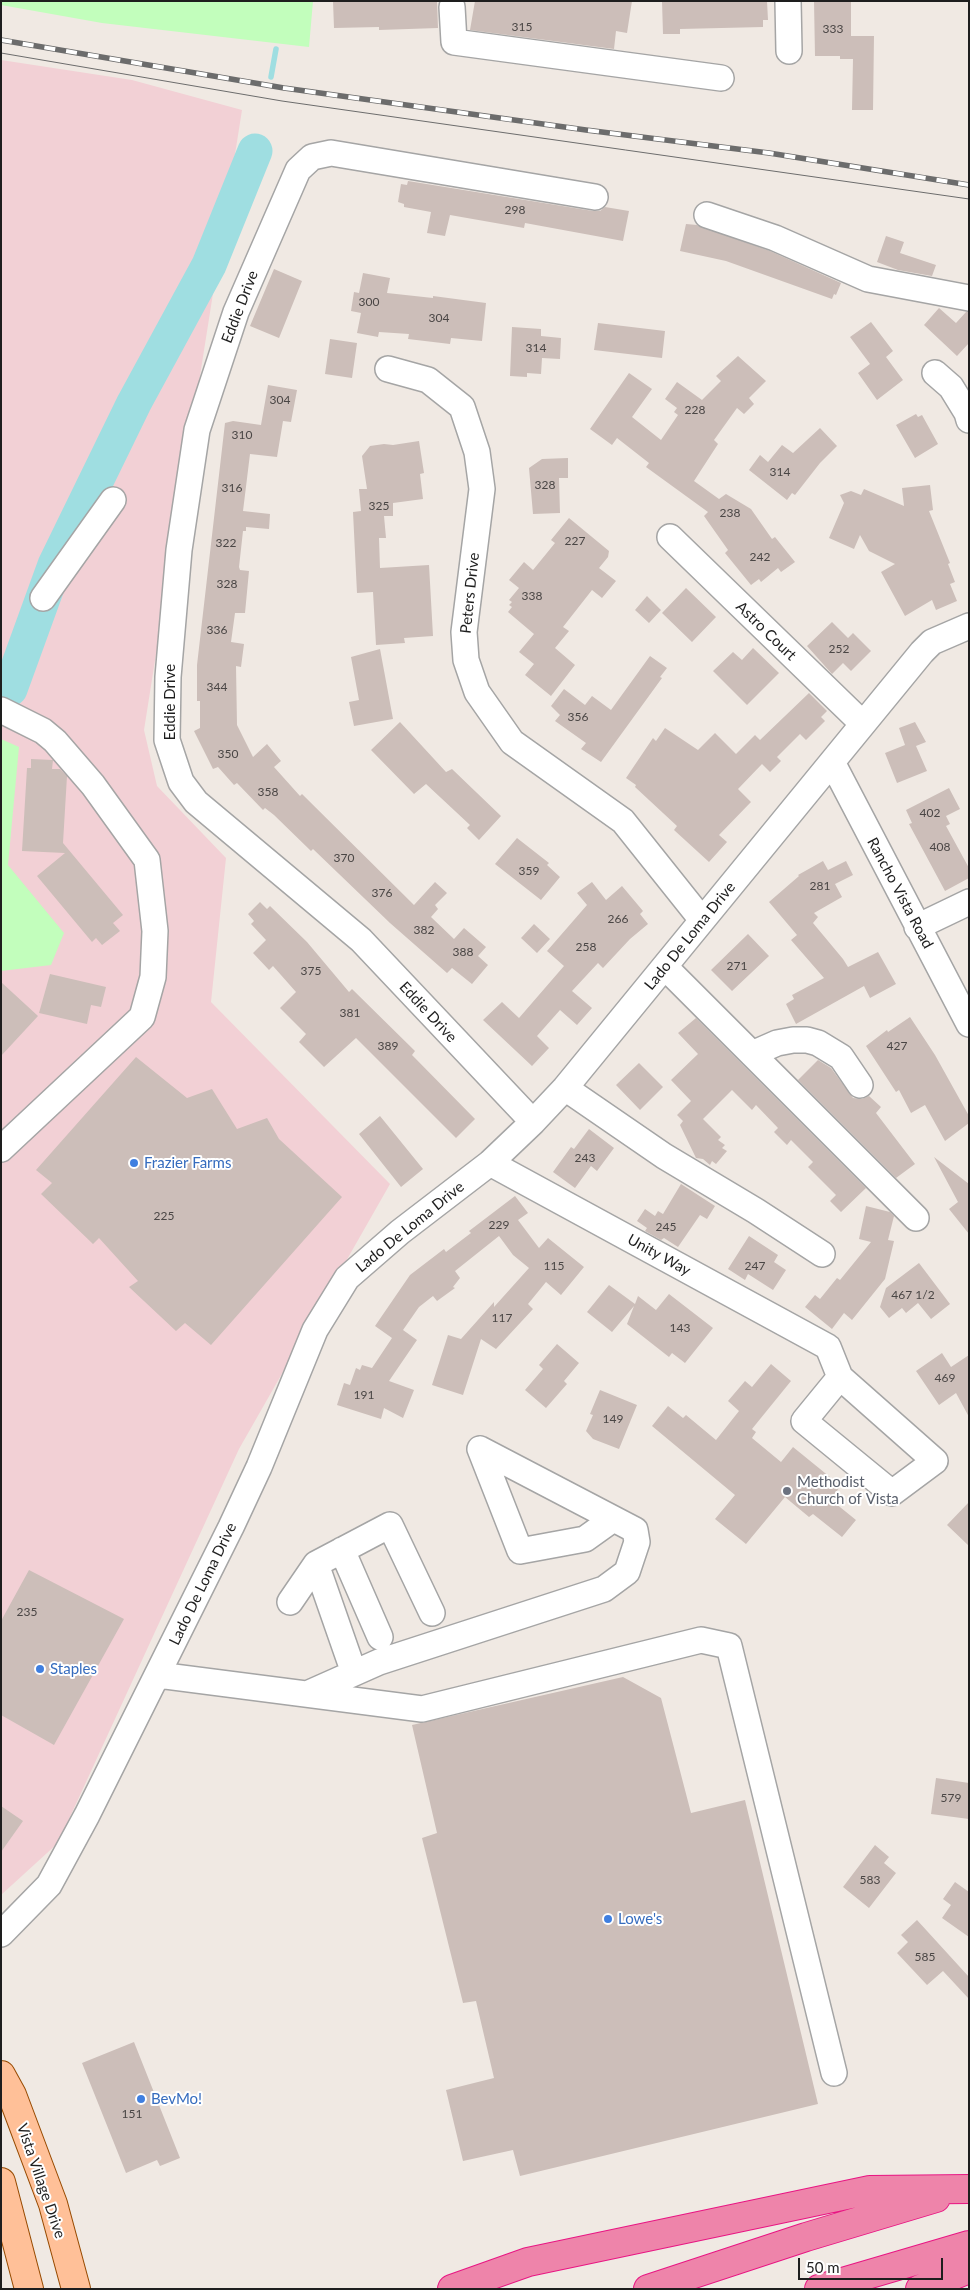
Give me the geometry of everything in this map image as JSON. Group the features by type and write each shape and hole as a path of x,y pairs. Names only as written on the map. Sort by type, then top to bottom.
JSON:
{"highway":[{"path":"452,2289 528,2262 870,2190 969,2189"},
{"path":"648,2289 806,2237 969,2189"},
{"path":"819,2289 969,2245"},
{"path":"920,2289 969,2269"}],"main road":[{"name":"Vista Village Drive","path":"1,2075 12,2095 53,2204 76,2289"},
{"path":"1,2182 29,2289"}],"street":[{"path":"788,1 788,51"},
{"path":"452,7 454,42 721,78"},
{"name":"Eddie Drive","path":"532,1122 361,940 196,802 181,782 167,740 168,677 179,550 197,430 236,312 298,170 312,157 331,153 595,196"},
{"path":"707,215 775,238 868,279 969,298"},
{"name":"Peters Drive","path":"388,368 428,380 462,407 478,452 482,489 464,632 466,660 477,692 512,742 623,821 702,920"},
{"path":"935,373 951,386 968,413 969,420"},
{"path":"43,598 113,500"},
{"name":"Astro Court","path":"670,537 863,724"},
{"name":"Lado De Loma Drive","path":"1,1934 49,1885 158,1675 255,1476 315,1330 347,1278 400,1232 490,1163 565,1088 932,642 969,626"},
{"path":"1,1149 142,1017 153,977 155,931 146,860 94,785 55,741 12,715"},
{"name":"Rancho Vista Road","path":"832,762 969,1024"},
{"path":"918,927 969,902"},
{"path":"665,966 916,1218"},
{"path":"752,1054 777,1043 793,1040 818,1043 841,1057 860,1085"},
{"path":"565,1088 664,1156 756,1211 822,1254"},
{"name":"Unity Way","path":"490,1163 828,1347 840,1377"},
{"path":"840,1377 935,1461 892,1493 804,1421 840,1377"},
{"path":"307,1694 379,1662 604,1589 627,1572 637,1542 635,1530 480,1450 520,1551 585,1539 613,1519"},
{"path":"290,1602 316,1564 390,1525 432,1613"},
{"path":"342,1550 380,1637"},
{"path":"316,1564 354,1673"},
{"path":"158,1675 422,1709 701,1640 729,1646 834,2073"}],"shaded area":[{"path":"1,60 132,80 242,110 144,730 157,786 226,858 211,1002 390,1184 239,1449 58,1843 1,1895"}],"green space":[{"path":"1,1 313,1 309,47 102,23 1,5"},
{"path":"1,739 19,747 8,865 64,933 51,965 1,971"}],"building":[{"path":"333,1 437,1 438,28 379,30 379,27 334,28"},
{"path":"475,1 632,1 627,33 616,31 614,49 470,30"},
{"path":"662,1 767,1 768,20 763,20 763,27 680,29 680,34 663,34"},
{"path":"814,1 851,1 851,36 874,36 873,110 852,110 853,59 840,59 840,56 815,56"},
{"path":"408,181 593,211 600,211 605,207 629,211 623,241 525,223 524,228 450,215 445,236 427,233 431,212 404,207 404,204 398,202 401,184 407,185"},
{"path":"686,224 697,225 770,251 841,283 836,295 834,294 832,299 726,261 680,251"},
{"path":"886,236 904,242 900,253 936,265 932,276 898,270 877,262"},
{"path":"274,269 302,281 279,338 250,326"},
{"path":"363,273 390,278 387,293 433,298 433,296 486,303 482,341 451,338 450,344 408,339 409,334 379,332 378,337 357,333 361,313 351,311 354,292 359,293"},
{"path":"939,308 956,323 966,312 969,312 969,343 957,356 924,325"},
{"path":"871,322 893,351 886,357 903,380 877,400 858,373 870,364 850,337"},
{"path":"598,323 665,331 662,358 594,350"},
{"path":"512,327 541,329 541,336 561,338 560,359 542,358 541,374 527,373 527,377 510,376"},
{"path":"330,339 357,343 352,378 325,374"},
{"path":"738,356 766,381 749,398 754,404 744,414 737,408 714,440 718,444 694,481 719,499 726,494 751,509 772,539 775,537 795,562 781,572 778,568 761,582 759,579 751,585 725,553 728,550 704,516 708,512 646,467 649,463 617,438 612,445 590,429 629,373 652,389 632,417 661,440 678,415 674,412 677,408 665,399 677,382 702,400 721,381 716,376"},
{"path":"268,385 297,390 291,422 283,421 277,457 250,454 243,511 270,514 269,529 246,527 246,531 243,531 239,567 240,570 249,571 245,613 235,613 231,642 244,644 241,667 236,666 237,725 253,757 267,744 281,761 274,767 300,796 302,794 414,905 435,882 447,893 435,905 438,909 431,917 454,939 464,928 486,947 478,956 488,965 472,984 452,968 447,973 390,923 313,849 311,851 274,815 265,808 263,810 237,783 234,785 218,767 213,769 194,731 200,728 200,701 197,701 197,665 225,423 233,421 261,425"},
{"path":"916,414 918,417 922,415 938,444 915,458 896,425"},
{"path":"820,428 837,446 820,463 795,495 792,493 787,500 749,470 760,455 768,462 782,445 793,453"},
{"path":"419,441 424,473 420,474 423,499 393,503 393,516 384,516 386,538 379,538 380,568 429,565 433,636 404,638 405,643 376,645 373,592 357,593 353,512 361,511 359,489 367,489 362,456 370,446"},
{"path":"568,458 568,478 559,478 560,513 533,514 529,468 542,459"},
{"path":"930,485 933,510 929,511 950,563 948,564 955,582 950,584 957,601 936,610 932,600 905,616 881,572 895,564 869,551 860,535 854,549 829,538 844,503 840,495 851,491 861,495 864,489 904,506 902,488"},
{"path":"569,518 609,551 608,557 599,568 616,581 602,598 592,590 563,627 569,631 555,648 575,665 551,696 525,675 534,664 519,652 534,634 508,612 512,607 509,605 512,602 509,600 519,588 509,580 524,562 533,570 555,543 551,540"},
{"path":"686,588 716,617 692,642 662,613"},
{"path":"647,596 661,610 649,623 635,610"},
{"path":"832,622 848,638 853,633 871,651 851,671 843,663 832,674 807,646"},
{"path":"753,648 779,673 747,705 713,671 733,652 742,660"},
{"path":"380,649 393,719 354,726 349,702 359,700 351,657"},
{"path":"650,656 667,668 660,677 662,678 601,762 581,749 586,743 555,721 560,715 551,706 564,689 585,705 592,696 611,710"},
{"path":"809,693 827,711 821,717 825,721 806,740 800,734 777,757 781,761 770,772 762,764 738,789 751,802 719,835 727,842 709,862 674,830 677,826 635,787 636,785 626,778 653,738 656,741 665,728 698,750 715,733 736,754 755,735 760,740"},
{"path":"400,722 446,772 452,769 501,816 479,840 467,828 470,825 426,784 414,794 371,750"},
{"path":"915,722 926,742 916,746 927,771 897,783 885,753 905,745 899,728"},
{"path":"31,759 53,760 52,769 60,769 67,776 63,843 123,915 113,923 120,931 102,945 96,938 92,942 37,876 65,853 22,851 27,768 31,768"},
{"path":"949,788 960,809 946,816 950,824 946,826 969,868 969,878 945,891 909,824 912,823 906,810"},
{"path":"517,838 549,863 547,865 560,877 541,900 495,864"},
{"path":"823,861 828,870 846,861 853,875 835,884 842,897 814,913 818,917 813,923 848,967 878,952 896,984 870,998 864,986 796,1024 786,1004 794,999 792,995 824,978 791,940 797,935 769,902 798,875"},
{"path":"592,882 606,900 622,886 643,911 640,914 648,924 630,939 603,968 598,963 572,991 592,1008 577,1025 560,1010 537,1036 549,1048 532,1066 483,1020 502,1002 519,1018 564,966 547,951 587,905 577,893"},
{"path":"260,902 267,909 270,906 307,942 349,992 352,989 415,1051 412,1055 475,1119 456,1138 356,1038 324,1067 299,1042 306,1034 280,1008 296,992 273,966 269,970 253,953 266,940 251,924 254,921 248,914"},
{"path":"534,924 550,939 537,953 521,938"},
{"path":"748,934 769,956 732,991 711,970"},
{"path":"50,974 106,987 101,1007 91,1005 87,1024 39,1013"},
{"path":"1,982 38,1016 1,1056"},
{"path":"910,1017 935,1055 969,1116 969,1123 945,1141 925,1105 911,1113 899,1090 896,1092 866,1046 887,1030 888,1032"},
{"path":"696,1018 866,1188 841,1212 830,1201 836,1195 808,1167 813,1162 791,1140 787,1145 774,1132 778,1128 756,1105 752,1110 732,1090 703,1119 721,1137 718,1140 725,1145 722,1148 727,1151 716,1164 712,1161 710,1165 703,1159 696,1158 680,1125 683,1121 677,1115 691,1101 671,1080 698,1054 678,1033"},
{"path":"136,1057 187,1098 212,1089 237,1129 267,1118 279,1139 342,1197 211,1345 185,1323 176,1331 129,1287 138,1281 99,1238 93,1244 41,1194 52,1183 36,1170"},
{"path":"818,1060 831,1068 853,1098 862,1099 869,1096 881,1107 876,1113 915,1164 896,1178 798,1080"},
{"path":"639,1063 663,1087 640,1110 616,1085"},
{"path":"380,1116 423,1169 401,1187 359,1134"},
{"path":"589,1129 614,1148 597,1171 591,1166 575,1188 553,1172 571,1147 574,1149"},
{"path":"934,1157 969,1184 969,1234 949,1209 958,1202"},
{"path":"681,1184 715,1206 707,1219 700,1215 678,1247 664,1238 661,1240 645,1231 647,1228 637,1221 645,1209 655,1216 658,1211 663,1214"},
{"path":"515,1196 528,1213 518,1220 539,1248 548,1238 584,1267 561,1295 546,1282 528,1304 533,1309 496,1349 481,1339 463,1395 432,1385 448,1335 461,1339 494,1302 494,1307 529,1268 513,1255 499,1236 455,1271 460,1278 453,1287 455,1288 437,1301 433,1296 419,1307 403,1330 417,1340 389,1381 414,1390 403,1418 384,1408 381,1419 337,1405 344,1383 350,1385 356,1368 360,1370 362,1365 372,1368 392,1338 375,1326 410,1275 444,1249 446,1252 471,1233 469,1231"},
{"path":"866,1206 890,1212 894,1216 888,1240 894,1241 885,1279 852,1320 844,1313 832,1329 805,1307 815,1295 820,1299 837,1278 840,1280 871,1242 859,1239"},
{"path":"749,1236 778,1255 774,1262 786,1270 773,1290 748,1274 745,1280 728,1269"},
{"path":"919,1263 950,1304 931,1319 918,1303 906,1313 902,1308 889,1318 880,1307 886,1288"},
{"path":"609,1285 635,1304 638,1296 656,1310 669,1294 713,1328 685,1363 672,1353 669,1357 627,1324 634,1306 612,1332 587,1312"},
{"path":"557,1344 579,1363 564,1381 567,1384 546,1408 525,1390 543,1369 539,1365"},
{"path":"942,1353 951,1367 969,1355 969,1417 956,1393 939,1405 916,1371"},
{"path":"771,1364 791,1381 752,1429 756,1432 752,1438 781,1462 793,1447 841,1486 830,1499 856,1520 842,1537 813,1514 809,1517 785,1497 746,1544 715,1519 735,1495 652,1426 668,1406 683,1418 686,1415 716,1440 739,1411 728,1401 745,1381 752,1387"},
{"path":"600,1390 637,1405 619,1449 593,1439 586,1431 593,1415 590,1414"},
{"path":"969,1502 969,1546 947,1525"},
{"path":"29,1570 124,1619 54,1745 1,1715 1,1621"},
{"name":"Lowe's","path":"623,1677 661,1698 691,1813 745,1800 818,2104 520,2176 513,2150 463,2161 446,2090 494,2078 476,2001 463,2003 422,1838 437,1833 412,1725"},
{"path":"936,1778 969,1783 969,1819 931,1814"},
{"path":"1,1806 23,1821 1,1852"},
{"path":"875,1845 889,1857 884,1863 896,1873 869,1908 843,1887"},
{"path":"955,1882 969,1892 969,1937 942,1918 951,1905 943,1899"},
{"path":"917,1920 969,1977 969,1999 943,1971 927,1985 897,1953 908,1942 901,1935"},
{"path":"134,2042 180,2158 160,2166 157,2160 126,2173 82,2063"}],"waterway":[{"path":"271,77 276,49"},
{"path":"10,689 55,565 134,403 209,265 255,151"}],"tram line":[{"path":"1,53 282,101 969,199"}],"railway":[{"path":"1,40 284,88 586,130 769,153 969,185"}],"place":[{"name":"Frazier Farms","path":"134,1163"},
{"name":"Methodist Church of Vista","path":"787,1491"},
{"name":"Staples","path":"40,1669"},
{"name":"Lowe's","path":"608,1919"},
{"name":"BevMo!","path":"141,2099"}]}
